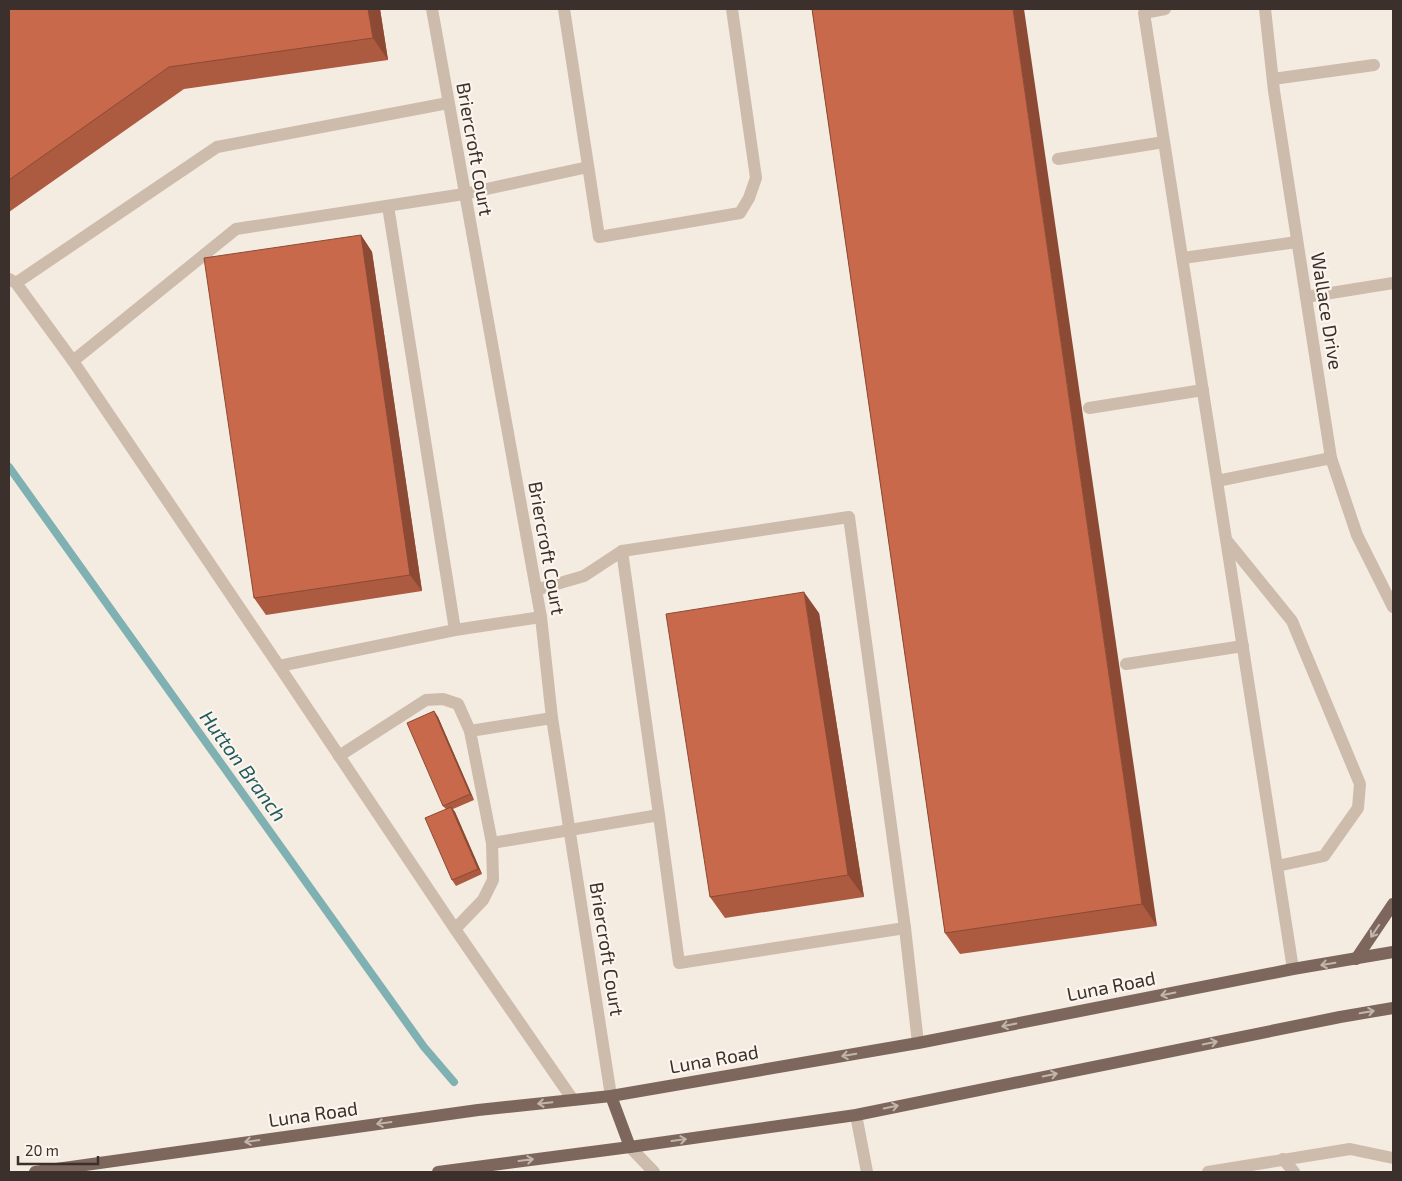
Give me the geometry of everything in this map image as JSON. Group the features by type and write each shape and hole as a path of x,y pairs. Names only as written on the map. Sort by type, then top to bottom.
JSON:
{"main road":[{"path":"1356,959 1393,904"},
{"name":"Luna Road","path":"35,1172 478,1110 611,1096 918,1043 1294,969 1393,952"},
{"path":"438,1172 630,1147 856,1114 1340,1016 1393,1008"},
{"path":"611,1096 630,1147"}],"street":[{"name":"Briercroft Court","path":"432,9 541,617 552,718 611,1096"},
{"path":"564,9 599,237 740,213 749,198 756,178 732,9"},
{"path":"1165,9 1144,13 1294,969"},
{"name":"Wallace Drive","path":"1265,9 1273,79 1331,458 1357,535 1393,607"},
{"path":"1273,79 1374,65"},
{"path":"448,102 217,147 12,281 73,360 455,929 573,1100"},
{"path":"1058,159 1164,142"},
{"path":"73,360 236,229 464,194 588,168"},
{"path":"388,206 455,630"},
{"path":"1182,258 1297,242"},
{"path":"1306,298 1393,283"},
{"path":"1089,408 1203,390"},
{"path":"1217,481 1331,458"},
{"path":"536,590 584,576 622,551 849,517 905,928 918,1043"},
{"path":"1226,540 1292,621 1360,784 1358,808 1324,856 1277,866"},
{"path":"622,551 679,962 905,928"},
{"path":"279,666 455,630 541,617"},
{"path":"1126,664 1243,646"},
{"path":"339,756 426,700 443,699 458,704 470,732 492,843 493,880 483,900 455,929"},
{"path":"470,732 552,718"},
{"path":"492,843 659,815"},
{"path":"856,1114 867,1172"},
{"path":"630,1147 654,1172"},
{"path":"1208,1172 1350,1149 1393,1158"},
{"path":"1283,1159 1294,1172"}],"building":[{"path":"9,9 368,9 373,38 169,67 9,180"},
{"path":"812,9 1013,9 1142,904 945,933"},
{"path":"361,235 410,575 254,598 204,258"},
{"path":"804,592 848,875 710,897 666,614"},
{"path":"434,711 470,794 443,806 407,723"},
{"path":"451,807 478,869 452,880 425,818"}],"waterway":[{"name":"Hutton Branch","path":"9,467 424,1047 454,1082"}]}
